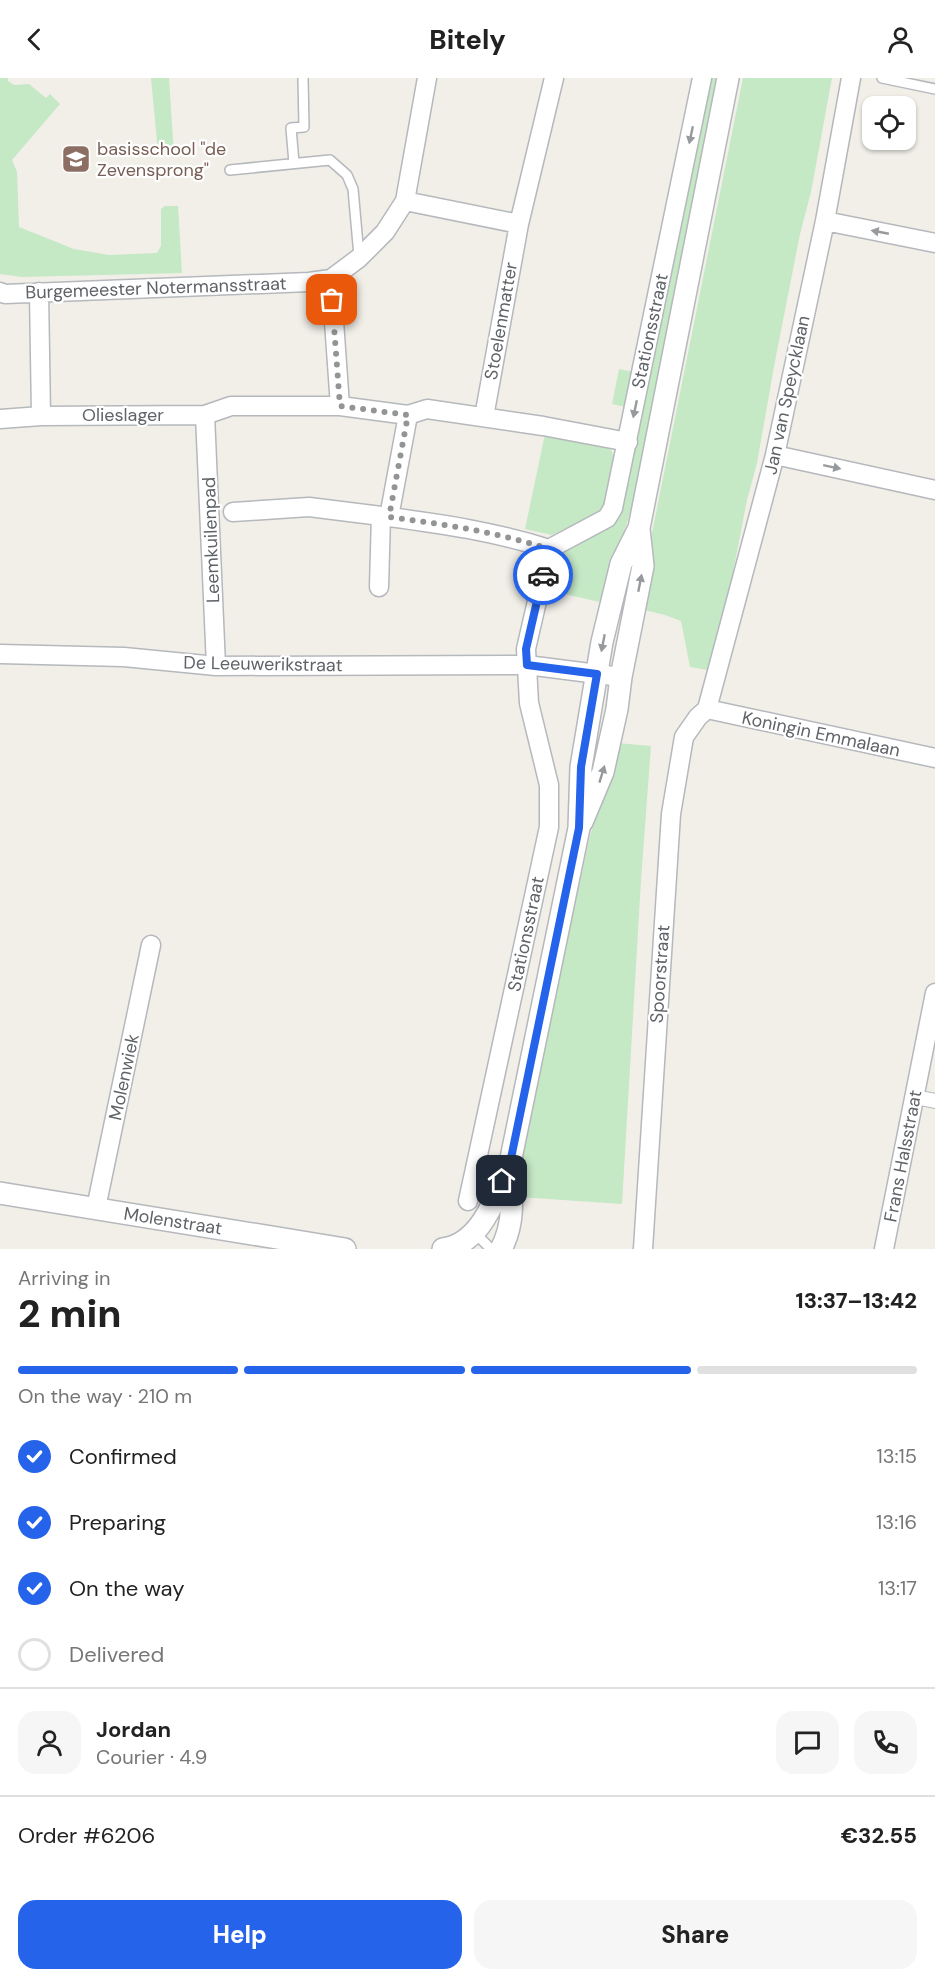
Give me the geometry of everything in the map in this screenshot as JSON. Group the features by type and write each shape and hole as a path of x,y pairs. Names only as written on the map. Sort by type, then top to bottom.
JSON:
{"street":[{"path":"340,406 331,279 359,258 385,232 405,201 427,78"},
{"name":"Stoelenmatter","path":"484,417 519,224 554,78"},
{"name":"Stationsstraat","path":"549,549 607,518 613,508 702,78"},
{"name":"Stationsstraat","path":"442,1249 453,1248 474,1232 488,1214 509,1168 579,828 581,767 604,633 621,564 639,528 728,78"},
{"name":"Jan van Speycklaan","path":"707,709 775,454 825,221 851,78"},
{"path":"405,201 519,224"},
{"path":"825,221 935,243"},
{"name":"Burgemeester Notermansstraat","path":"0,292 5,294 309,282 331,279"},
{"path":"39,292 41,416"},
{"path":"205,415 231,406 340,406 408,415 427,409 628,442"},
{"name":"Olieslager","path":"0,419 41,416 205,415"},
{"name":"Leemkuilenpad","path":"205,415 216,666"},
{"path":"379,587 385,516 408,415"},
{"path":"775,454 935,490"},
{"path":"233,512 309,507 462,526 549,549 526,649 527,665"},
{"name":"Stationsstraat","path":"579,828 603,772 617,709 643,566 639,528"},
{"name":"De Leeuwerikstraat","path":"0,654 124,657 216,666 527,665 621,677"},
{"name":"Stationsstraat","path":"468,1202 549,827 549,785 529,703 527,665"},
{"name":"Koningin Emmalaan","path":"707,709 935,759"},
{"name":"Spoorstraat","path":"643,1249 671,814 684,737 698,717 707,709"},
{"name":"Molenwiek","path":"96,1208 151,945"},
{"name":"Frans Halsstraat","path":"884,1249 935,993"},
{"path":"915,1097 935,1101"},
{"name":"Stationsstraat","path":"501,1249 508,1235 512,1204 509,1168"},
{"name":"Molenstraat","path":"0,1193 318,1247 345,1249"}],"lane":[{"path":"294,163 291,128 304,127 303,78"},
{"path":"882,78 935,88"},
{"path":"230,170 330,160 347,175 353,189 359,258"},
{"path":"474,1232 491,1249"}],"green space":[{"path":"0,78 8,78 8,81 14,85 29,84 46,98 50,94 60,104 12,160 17,172 19,227 74,249 109,255 157,253 161,246 161,209 165,206 178,206 182,273 22,277 0,274"},
{"path":"151,78 169,78 174,155 158,152"},
{"path":"709,78 719,78 636,491 604,603 547,590 557,558 574,544 610,528 621,515"},
{"path":"743,78 832,78 811,192 800,234 775,361 757,463 747,500 729,593 708,670 690,667 681,621 645,610 651,572 651,538"},
{"path":"619,369 633,372 626,407 612,404"},
{"path":"545,434 605,447 611,450 615,459 606,506 602,511 552,535 525,529"},
{"path":"617,743 651,746 622,1204 519,1197 522,1149 590,836 611,772"}],"way so far":[{"path":"332,300 340,406 408,415 389,517 462,526 549,549 543,575"}],"place":[{"name":"basisschool \"de Zevensprong\"","path":"76,159"}],"route":[{"path":"502,1181 509,1168 579,828 581,767 597,674 527,665 526,649 543,575"}]}
